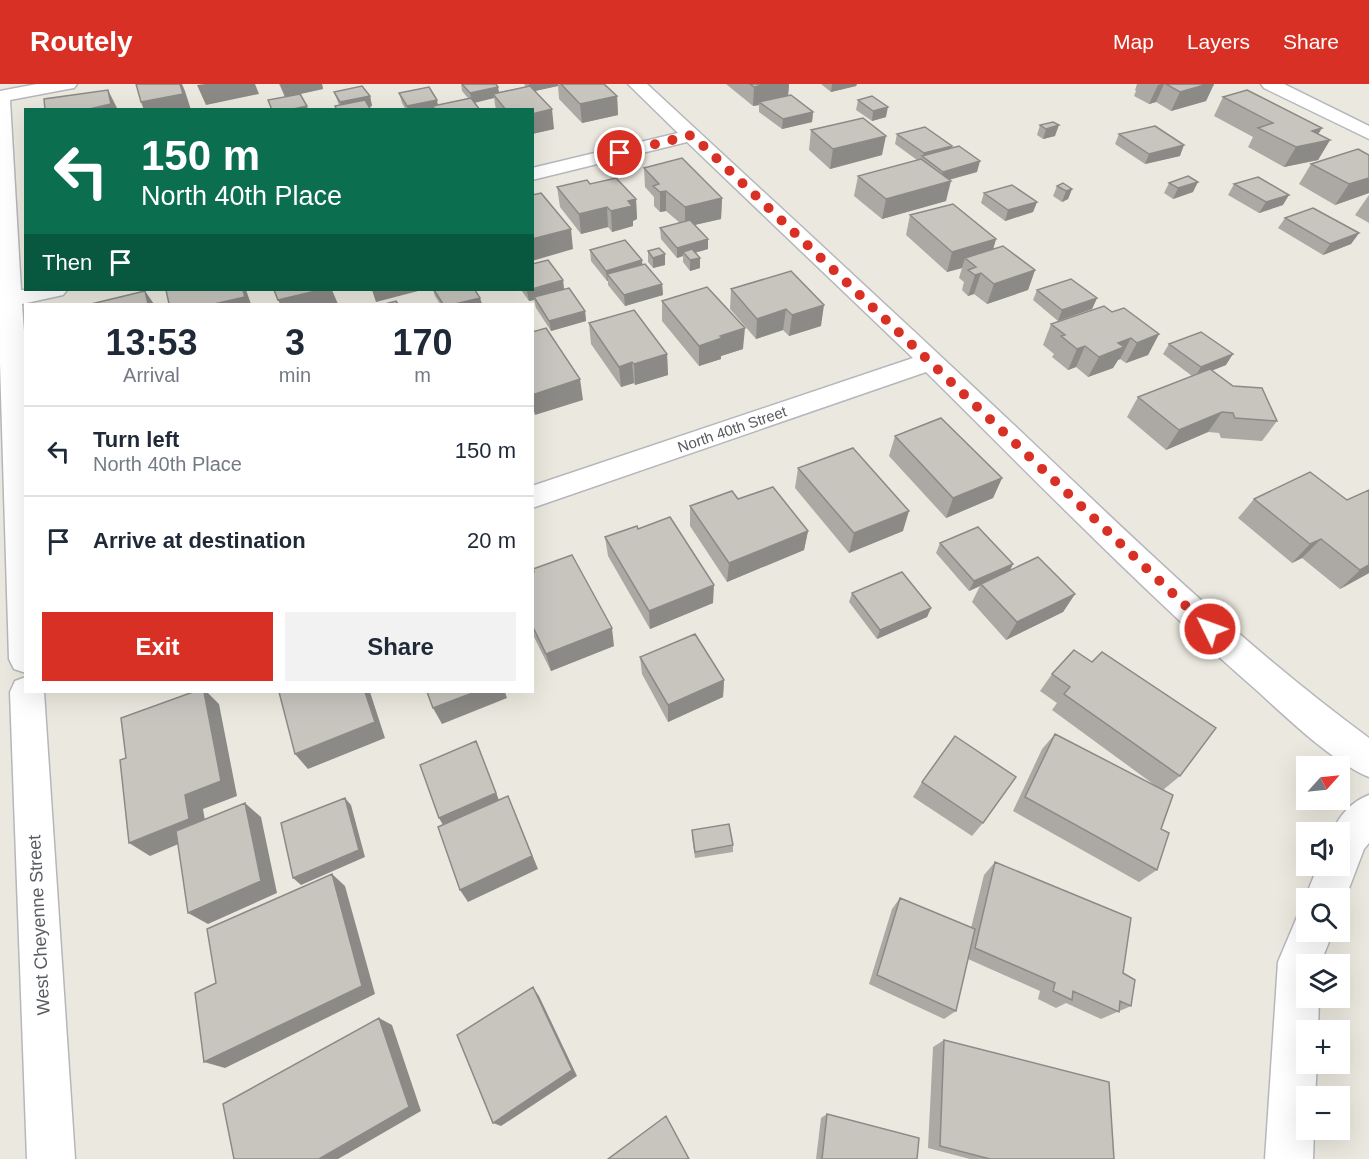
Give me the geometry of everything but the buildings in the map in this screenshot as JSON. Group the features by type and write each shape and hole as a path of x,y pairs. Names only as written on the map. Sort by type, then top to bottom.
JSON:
{"street":[{"path":"24,614 0,96 68,84"},
{"path":"637,84 931,361 1192,614 1312,717 1369,760"},
{"path":"1270,84 1364,126"},
{"path":"534,174 692,135"},
{"path":"10,300 50,291"},
{"name":"North 40th Street","path":"534,496 931,361"},
{"name":"West Cheyenne Street","path":"27,693 51,1159"},
{"path":"1350,837 1369,813"},
{"path":"1289,1159 1299,962 1308,942"}],"route":[{"path":"620,153 692,135 1210,629"}]}
